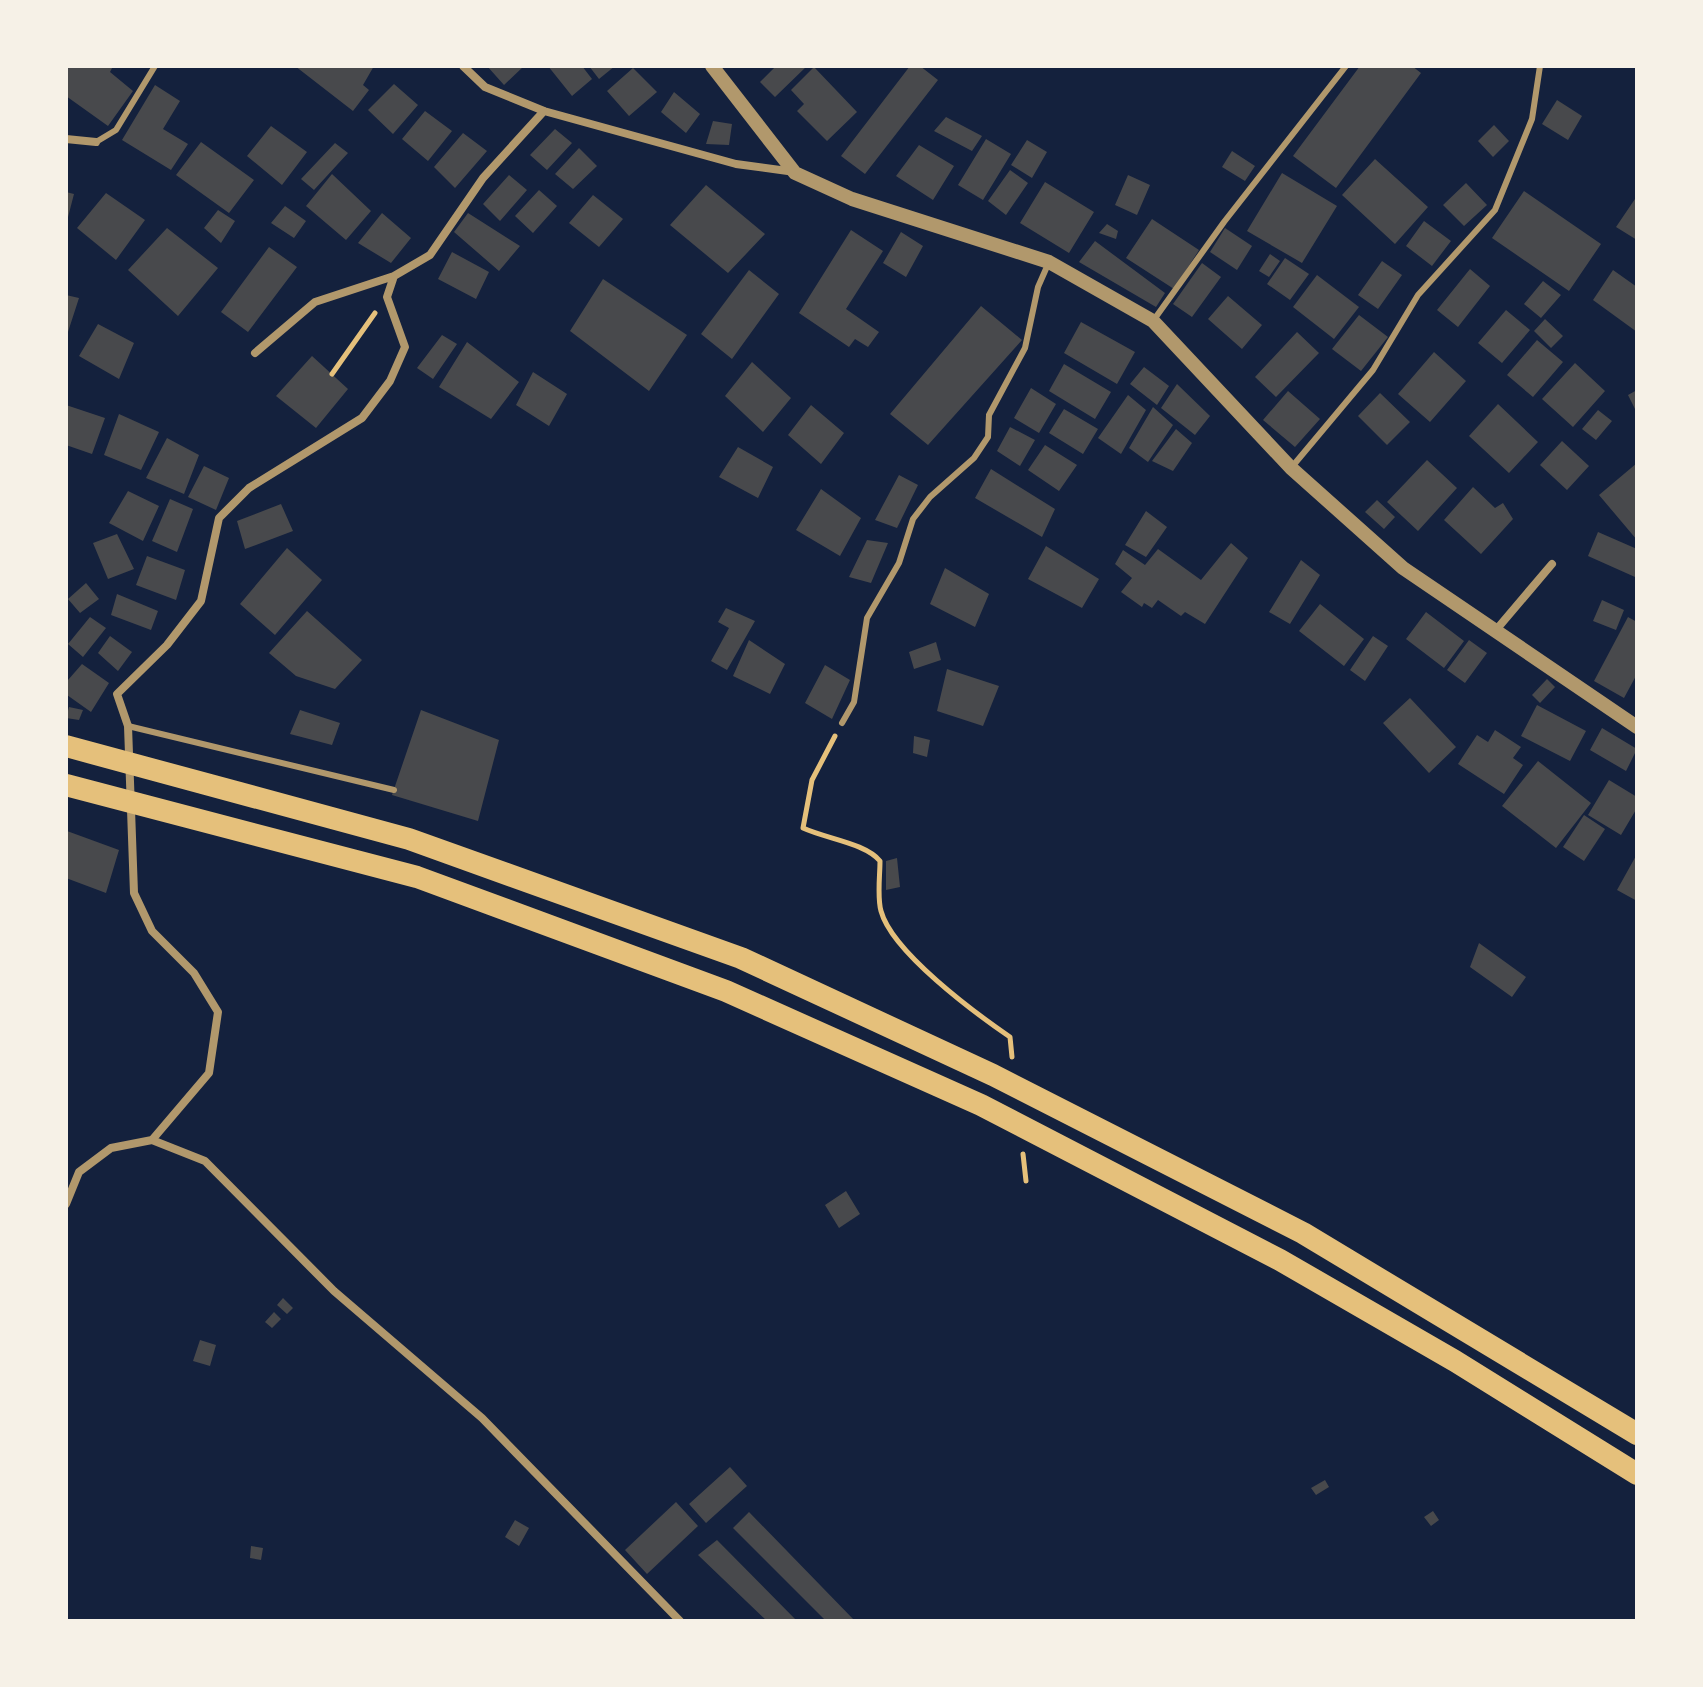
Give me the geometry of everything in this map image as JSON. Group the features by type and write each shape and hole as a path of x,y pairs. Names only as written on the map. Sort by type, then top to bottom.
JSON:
{"highway":[{"path":"66,746 409,839 741,958 993,1075 1289,1226 1637,1434"},
{"path":"66,785 417,877 726,991 981,1105 1280,1260 1455,1361 1637,1474"}],"street":[{"path":"463,66 485,87 544,111 736,164 795,173 852,199 1049,262 1153,321 1291,468 1403,568 1637,727"},
{"path":"712,66 795,173"},
{"path":"255,353 315,302 394,276 430,255 483,178 544,111"},
{"path":"66,139 96,142"},
{"path":"152,1140 209,1073 218,1012 194,973 152,931 134,893 128,726 117,694 167,645 201,601 219,518 249,488 362,418 390,381 405,347 387,297 394,276"},
{"path":"1496,630 1552,564"},
{"path":"66,1204 79,1172 111,1148 152,1140 205,1161 334,1291 482,1418 680,1621"}],"lane":[{"path":"96,142 116,130 155,66"},
{"path":"1153,321 1224,222 1346,66"},
{"path":"1291,468 1373,370 1418,295 1495,210 1532,119 1540,66"},
{"path":"842,723 854,702 867,618 899,563 913,519 930,497 974,458 988,437 989,415 1025,348 1038,287 1049,262"},
{"path":"128,726 394,790"}],"path":[{"path":"332,374 387,297"},
{"path":"842,723 812,780 803,828 830,841 870,849 880,861 880,911 891,931 949,995 1010,1037"}],"building":[{"path":"66,66 113,66 110,72 133,91 108,126 66,96"},
{"path":"295,66 374,66 363,85 369,90 353,111"},
{"path":"487,66 524,66 504,85"},
{"path":"548,66 582,66 592,79 572,96"},
{"path":"589,66 615,66 599,79"},
{"path":"776,66 807,66 775,97 760,82"},
{"path":"910,66 920,66 938,80 865,174 841,156"},
{"path":"1360,66 1412,66 1421,73 1336,188 1293,156"},
{"path":"814,67 857,112 827,141 797,111 804,104 791,90"},
{"path":"633,68 657,92 629,116 607,91"},
{"path":"394,84 418,105 393,134 368,110"},
{"path":"155,85 180,101 163,129 188,144 171,170 122,140"},
{"path":"674,92 700,114 686,133 661,112"},
{"path":"1557,100 1582,116 1568,140 1542,124"},
{"path":"425,111 452,131 428,161 402,139"},
{"path":"946,117 982,136 972,151 934,131"},
{"path":"713,121 732,124 729,145 706,144"},
{"path":"1494,125 1509,141 1493,157 1478,141"},
{"path":"271,126 307,152 282,185 247,156"},
{"path":"555,129 572,143 547,170 530,155"},
{"path":"463,133 487,151 455,188 434,167"},
{"path":"986,139 1011,154 983,200 958,185"},
{"path":"1027,140 1047,152 1032,178 1011,165"},
{"path":"201,142 254,180 229,213 176,175"},
{"path":"335,143 348,153 314,190 301,179"},
{"path":"919,145 954,166 933,200 896,176"},
{"path":"579,148 597,166 573,189 555,174"},
{"path":"1232,151 1255,166 1245,181 1222,167"},
{"path":"1375,159 1428,207 1395,244 1342,195"},
{"path":"1010,170 1028,183 1006,215 988,201"},
{"path":"1282,173 1337,206 1302,263 1247,231"},
{"path":"332,174 371,211 346,240 306,206"},
{"path":"509,175 527,190 500,221 483,204"},
{"path":"1128,175 1150,185 1137,215 1115,205"},
{"path":"1045,182 1094,212 1069,253 1020,223"},
{"path":"1466,183 1487,205 1464,226 1443,205"},
{"path":"706,185 765,234 728,273 670,225"},
{"path":"539,190 557,206 533,233 515,216"},
{"path":"1524,191 1601,244 1569,291 1492,238"},
{"path":"66,192 74,194 67,221 66,221"},
{"path":"106,193 145,220 116,260 77,228"},
{"path":"593,195 623,219 599,247 569,223"},
{"path":"1637,196 1637,240 1616,227"},
{"path":"285,206 306,221 294,238 271,223"},
{"path":"218,210 235,221 221,243 204,228"},
{"path":"382,213 411,238 391,263 358,243"},
{"path":"468,213 520,246 499,271 454,232"},
{"path":"1152,219 1199,250 1174,289 1126,258"},
{"path":"1424,221 1451,241 1432,266 1406,246"},
{"path":"1107,224 1118,231 1116,239 1099,233"},
{"path":"167,228 218,268 178,316 128,270"},
{"path":"1225,228 1252,246 1237,270 1210,252"},
{"path":"851,230 883,251 846,309 879,332 868,347 855,339 849,347 799,313"},
{"path":"901,232 923,246 906,277 883,263"},
{"path":"1095,241 1165,293 1156,307 1079,262"},
{"path":"269,247 297,267 248,332 221,312"},
{"path":"452,252 489,272 476,299 438,279"},
{"path":"1270,254 1280,261 1269,277 1259,271"},
{"path":"1285,258 1309,274 1290,300 1267,284"},
{"path":"1382,261 1402,275 1378,309 1358,295"},
{"path":"1202,263 1221,277 1192,317 1173,304"},
{"path":"1470,269 1490,286 1458,327 1437,310"},
{"path":"749,270 779,294 732,359 701,334"},
{"path":"1613,270 1637,287 1637,332 1593,300"},
{"path":"1317,275 1359,307 1334,339 1293,307"},
{"path":"603,279 687,335 649,391 570,331"},
{"path":"1543,281 1561,295 1541,318 1524,304"},
{"path":"66,295 79,298 67,335 66,335"},
{"path":"1228,296 1262,325 1242,349 1208,319"},
{"path":"981,306 1022,340 928,445 890,414"},
{"path":"1506,310 1530,330 1502,363 1478,343"},
{"path":"1359,315 1388,337 1361,371 1332,349"},
{"path":"1545,319 1563,336 1551,348 1534,331"},
{"path":"1081,322 1135,352 1117,384 1064,353"},
{"path":"98,324 134,343 119,379 79,356"},
{"path":"1297,332 1319,353 1276,397 1255,377"},
{"path":"442,335 457,344 433,379 417,368"},
{"path":"1537,340 1563,362 1533,397 1507,375"},
{"path":"467,342 519,382 491,419 439,387"},
{"path":"1434,352 1466,381 1430,422 1398,394"},
{"path":"312,356 348,389 316,428 276,396"},
{"path":"752,362 791,398 763,432 725,396"},
{"path":"1575,363 1605,391 1573,427 1542,399"},
{"path":"1064,364 1111,392 1095,419 1049,391"},
{"path":"1144,367 1169,386 1157,405 1130,384"},
{"path":"533,372 567,394 549,426 516,405"},
{"path":"1177,384 1210,416 1195,435 1161,408"},
{"path":"1031,388 1056,404 1039,433 1014,418"},
{"path":"1637,390 1637,413 1628,395"},
{"path":"1288,391 1320,419 1295,447 1263,420"},
{"path":"1380,393 1410,422 1387,445 1358,416"},
{"path":"1128,395 1146,410 1121,454 1098,438"},
{"path":"1498,404 1538,442 1509,473 1469,436"},
{"path":"66,405 105,418 92,454 66,445"},
{"path":"811,405 844,433 821,464 788,435"},
{"path":"1153,407 1173,425 1148,462 1129,448"},
{"path":"1064,409 1098,429 1083,454 1049,433"},
{"path":"1598,410 1612,421 1596,440 1582,429"},
{"path":"119,414 159,432 141,470 104,455"},
{"path":"1010,427 1035,440 1020,466 997,451"},
{"path":"1176,429 1192,443 1173,471 1152,461"},
{"path":"167,438 199,455 184,494 146,478"},
{"path":"1562,441 1589,466 1567,490 1540,465"},
{"path":"1045,445 1077,465 1059,491 1028,470"},
{"path":"738,447 773,467 758,498 719,477"},
{"path":"1427,460 1457,488 1418,531 1387,502"},
{"path":"1637,463 1637,540 1599,495"},
{"path":"204,466 229,478 216,510 188,497"},
{"path":"991,469 1055,509 1042,537 975,498"},
{"path":"899,475 918,485 897,528 875,520"},
{"path":"1473,487 1495,508 1503,503 1513,519 1481,554 1444,520"},
{"path":"821,489 861,518 840,556 796,530"},
{"path":"128,491 159,506 143,541 109,523"},
{"path":"170,499 193,509 177,552 152,541"},
{"path":"1377,500 1395,517 1384,529 1365,512"},
{"path":"281,504 293,531 245,549 237,521"},
{"path":"1146,511 1167,527 1146,557 1125,545"},
{"path":"1598,532 1637,549 1635,577 1588,556"},
{"path":"117,534 134,569 108,579 93,543"},
{"path":"867,540 888,543 871,583 849,577"},
{"path":"1231,543 1248,558 1205,624 1185,612 1181,616 1158,600 1152,608 1144,603 1142,607 1121,592 1132,578 1115,564 1123,550 1145,565 1158,549 1201,580"},
{"path":"1046,546 1099,579 1082,608 1028,579"},
{"path":"287,548 322,580 275,635 240,604"},
{"path":"147,556 185,570 176,600 136,585"},
{"path":"1301,560 1320,575 1290,624 1269,612"},
{"path":"945,568 989,594 975,627 930,604"},
{"path":"86,583 99,599 80,613 68,599"},
{"path":"117,594 158,611 151,630 111,615"},
{"path":"1602,600 1624,610 1616,630 1593,621"},
{"path":"1320,604 1364,639 1344,666 1299,631"},
{"path":"726,608 755,621 727,670 711,661 729,628 718,622"},
{"path":"307,611 362,660 335,689 296,676 269,653"},
{"path":"1426,612 1464,641 1444,668 1406,639"},
{"path":"90,617 106,628 83,657 68,644"},
{"path":"1628,617 1637,622 1637,674 1624,698 1594,681"},
{"path":"110,636 132,652 118,671 98,653"},
{"path":"1373,636 1388,646 1365,681 1350,670"},
{"path":"749,640 785,664 770,694 733,676"},
{"path":"1469,640 1487,653 1465,683 1447,670"},
{"path":"936,642 941,660 914,669 909,652"},
{"path":"82,664 109,683 91,712 67,695 68,680"},
{"path":"825,665 850,680 832,719 805,703"},
{"path":"947,669 999,686 983,726 937,711"},
{"path":"1547,679 1555,687 1540,703 1532,695"},
{"path":"1410,698 1456,747 1429,773 1383,723"},
{"path":"1537,705 1586,731 1570,761 1521,736"},
{"path":"69,707 83,710 79,720 66,718"},
{"path":"300,710 340,723 332,745 290,734"},
{"path":"421,710 499,740 478,821 392,795"},
{"path":"1602,728 1637,749 1626,771 1590,750"},
{"path":"1495,730 1521,747 1513,758 1523,765 1504,794 1458,764 1477,735 1488,742"},
{"path":"914,736 930,740 927,757 913,753"},
{"path":"1538,761 1591,803 1556,848 1502,806"},
{"path":"1609,780 1637,797 1637,808 1621,835 1588,815"},
{"path":"1584,815 1605,829 1584,861 1563,847"},
{"path":"67,831 119,850 106,893 66,878"},
{"path":"1637,854 1637,901 1617,890"},
{"path":"897,858 900,887 886,890 886,861"},
{"path":"1479,943 1526,977 1512,997 1470,967"},
{"path":"846,1191 860,1214 839,1228 825,1205"},
{"path":"283,1298 293,1308 287,1314 277,1305"},
{"path":"274,1312 281,1319 272,1328 265,1322"},
{"path":"200,1340 216,1345 210,1366 193,1361"},
{"path":"730,1467 747,1486 706,1523 689,1504"},
{"path":"1325,1480 1329,1487 1316,1495 1311,1488"},
{"path":"676,1502 698,1526 647,1574 625,1550"},
{"path":"1433,1511 1439,1520 1431,1526 1424,1517"},
{"path":"749,1512 855,1621 826,1621 733,1528"},
{"path":"515,1520 529,1528 519,1546 505,1537"},
{"path":"717,1540 797,1621 767,1621 698,1555"},
{"path":"251,1546 263,1548 261,1560 250,1558"}]}
